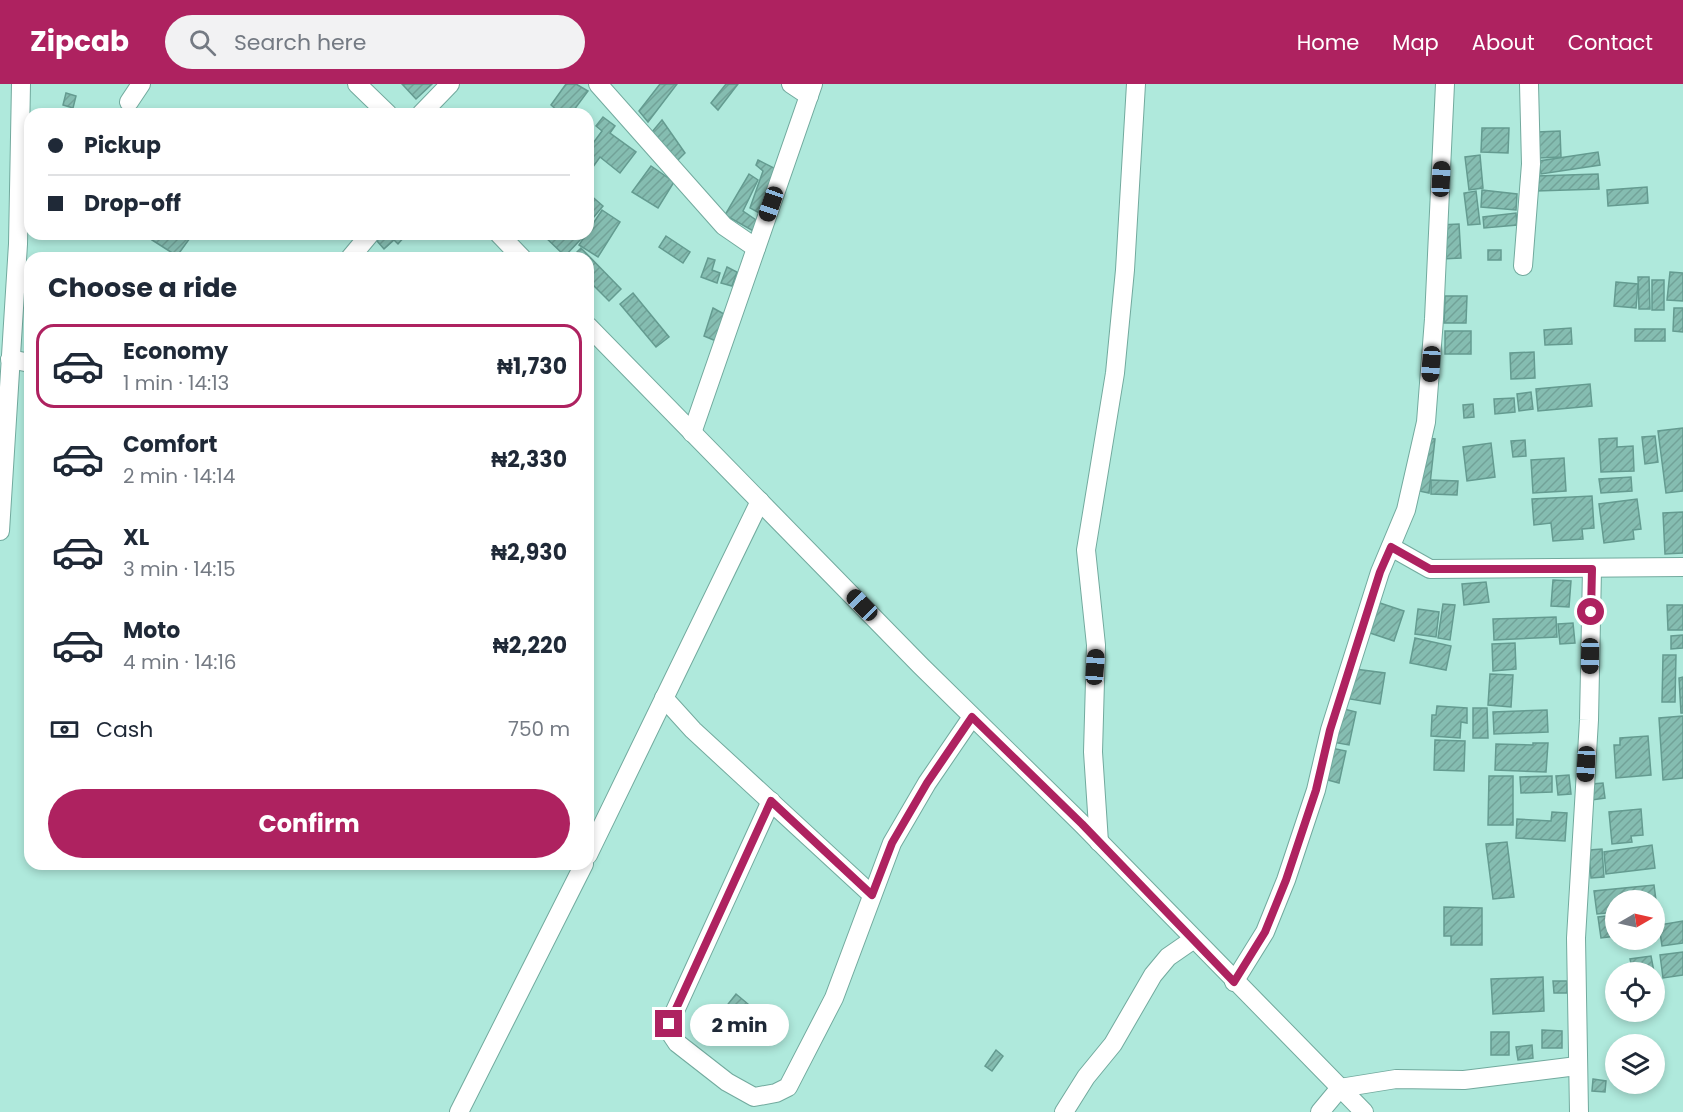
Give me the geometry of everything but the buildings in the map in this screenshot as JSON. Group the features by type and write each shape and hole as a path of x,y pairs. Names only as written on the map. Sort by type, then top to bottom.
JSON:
{"street":[{"path":"0,531 18,244 21,84"},
{"path":"129,102 141,84"},
{"path":"357,84 382,108"},
{"path":"427,108 450,84"},
{"path":"598,84 724,226 756,248"},
{"path":"692,433 811,90 791,84"},
{"path":"1099,842 1093,752 1096,645 1086,550 1115,373 1125,270 1136,84"},
{"path":"1234,982 1265,932 1286,880 1316,790 1330,730 1380,572 1406,510 1426,422 1434,319 1445,84"},
{"path":"1523,266 1531,164 1529,84"},
{"path":"355,252 365,240"},
{"path":"505,240 516,252"},
{"path":"594,332 1364,1112"},
{"path":"10,359 24,362"},
{"path":"594,843 760,501"},
{"path":"1391,547 1430,569 1683,567"},
{"path":"1579,1112 1576,938 1589,720 1592,569"},
{"path":"664,698 872,895"},
{"path":"771,801 669,1024 671,1035 677,1043 727,1082 754,1097 776,1093 788,1087 834,998 892,843 927,783 972,717"},
{"path":"459,1112 581,870"},
{"path":"1064,1112 1086,1077 1113,1044 1153,975 1168,957 1194,939"},
{"path":"1320,1112 1340,1088 1396,1079 1464,1080 1577,1066"}],"route":[{"path":"669,1024 771,801 872,895 892,843 927,783 972,717 1082,824 1234,982 1265,932 1286,880 1316,790 1330,730 1347,676 1380,572 1391,547 1430,569 1498,567 1592,569 1591,612"}]}
